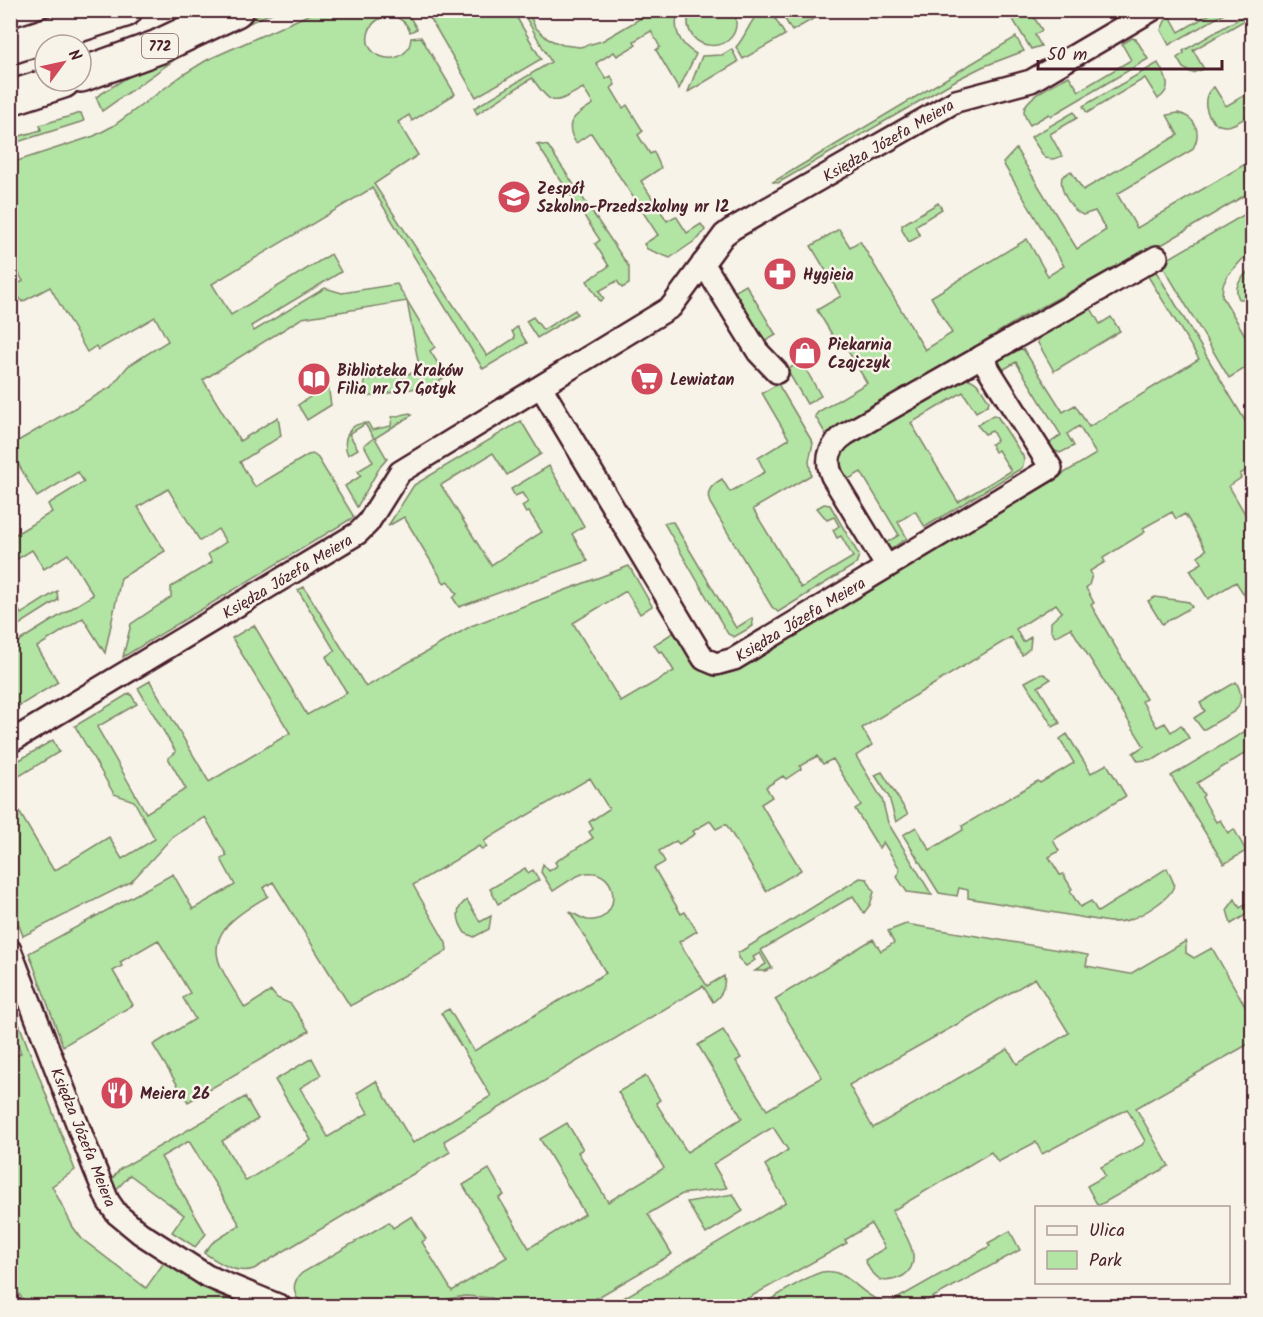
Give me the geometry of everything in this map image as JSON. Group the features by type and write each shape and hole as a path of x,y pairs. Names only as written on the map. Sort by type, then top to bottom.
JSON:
{"main road":[{"path":"10,47 125,10"},
{"name":"772","path":"93,71 158,47 236,10"},
{"path":"10,98 33,91"}],"street":[{"name":"Księdza Józefa Meiera","path":"10,742 358,532 368,523 400,472 671,307 724,236 732,229 956,101 1031,81 1152,10"},
{"path":"887,567 832,476 828,464 832,447 846,434 1157,257"},
{"path":"703,263 758,352 777,372"},
{"name":"Księdza Józefa Meiera","path":"541,387 699,651 710,662 721,663 734,659 1051,468 981,357"},
{"name":"Księdza Józefa Meiera","path":"10,950 94,1167 108,1201 117,1214 140,1233 207,1276 280,1306"}],"green space":[{"path":"690,10 734,11 736,26 731,37 723,43 712,45 701,43 693,36 688,25"},
{"path":"267,11 276,11 187,51 102,111 96,97 145,66"},
{"path":"317,11 406,11 417,29 410,32 398,18 386,16 381,18 369,31 368,41 371,49 377,55 394,58 402,55 408,48 411,38 421,37 455,94 412,121 409,115 398,122 418,155 374,184 487,356 515,338 512,331 517,327 527,343 483,369 372,188 212,284 231,315 331,254 341,272 251,326 254,331 325,288 342,293 397,284 435,347 430,351 446,376 433,385 367,397 364,380 420,372 407,301 302,318 203,380 240,441 278,417 281,436 240,462 255,487 313,454 318,458 354,517 123,657 131,624 171,597 171,587 212,562 208,554 226,542 218,529 200,541 168,489 138,507 165,551 121,578 105,653 83,618 37,647 58,682 11,711 11,646 93,595 68,554 44,569 32,550 11,563 11,537 52,512 48,504 84,482 78,472 37,497 11,451 11,445 111,387 128,366 168,341 155,317 98,350 96,346 87,352 50,287 22,302 13,287 23,281 11,260 11,163 94,136 113,126 207,60"},
{"path":"426,11 513,11 541,59 476,97"},
{"path":"522,11 528,11 535,27 548,39 563,45 580,47 602,41 653,11 678,11 676,24 679,36 685,46 696,54 679,89 656,50 660,47 651,31 634,41 636,45 617,56 614,52 596,63 606,79 611,76 615,85 611,88 623,108 627,105 643,131 638,135 650,154 654,152 661,168 641,181 667,221 676,216 687,233 701,224 705,230 699,238 670,258 647,249 644,244 658,235 591,133 576,143 570,129 573,119 593,104 583,88 565,98 554,100 544,94 532,78 477,114 474,108 551,62"},
{"path":"760,11 771,11 785,35 743,59 736,47"},
{"path":"780,11 827,11 792,31"},
{"path":"1030,11 1042,30 1035,35 1041,46 1031,49 1009,13"},
{"path":"1215,11 1229,11 1169,45 1161,30 1170,16 1179,32"},
{"path":"1252,11 1252,16 1193,50 1204,69 1192,73 1183,68 1177,58 1184,53 1183,51"},
{"path":"1016,37 1024,51 958,79 778,183 773,182"},
{"path":"1132,38 1136,39 1148,59 1051,116 1049,114 1030,125 1024,111 1029,101 1049,86 1069,76 1079,91 1131,60 1122,44"},
{"path":"732,49 738,62 688,92 702,56 722,55"},
{"path":"1158,63 1166,78 1167,86 1166,91 1158,99 1145,78 1087,113 1083,106"},
{"path":"1214,87 1226,106 1252,91 1252,113 1229,126 1219,125 1210,116 1206,104 1206,97"},
{"path":"1074,112 1077,118 1050,134 1062,156 1054,159 1045,158 1031,137"},
{"path":"81,113 84,121 11,144 11,134 18,132 20,136 41,130 40,125"},
{"path":"1178,113 1190,118 1196,127 1197,138 1192,150 1117,194 1137,228 1252,160 1252,191 1153,250 1151,247 1020,319 828,438 815,416 867,383 844,344 839,346 817,310 841,296 811,246 839,229 850,247 860,241 925,350 952,333 931,297 1027,239 1048,276 1064,266 1003,163 1016,149 1077,249 1106,230 1095,211 1083,215 1070,204 1062,188 1062,177 1071,171 1083,190 1178,135 1167,115"},
{"path":"537,144 548,146 629,267 629,284 622,288 617,281 599,291 604,299 600,301 587,281 609,266 595,244 600,240"},
{"path":"938,203 942,209 915,226 920,236 909,242 902,230 902,225"},
{"path":"1252,210 1252,249 1228,275 1223,285 1222,296 1252,347 1252,364 1229,378 1161,263"},
{"path":"1252,267 1252,296 1239,299 1238,285"},
{"path":"1154,268 1252,429 1252,467 1240,474 1241,478 1229,486 1252,526 1252,607 1236,582 1208,599 1190,570 1202,563 1198,556 1206,550 1185,514 1176,519 1172,512 1143,528 1145,532 1103,558 1105,562 1090,571 1092,575 1086,588 1094,603 1091,605 1146,699 1142,701 1157,727 1165,723 1171,732 1181,725 1189,738 1155,759 1138,761 1133,753 1144,746 1071,628 1055,637 1051,630 1051,622 1062,612 1056,604 1016,629 1023,642 1031,637 1030,648 1022,655 1011,637 862,728 872,745 856,756 882,799 888,823 932,895 907,892 897,877 900,869 883,842 879,848 855,809 861,805 833,759 823,764 817,756 800,766 801,769 786,779 783,776 766,787 772,797 761,804 801,870 766,891 726,824 716,829 710,821 693,831 695,834 679,844 676,841 659,851 665,862 654,868 681,914 685,912 697,931 679,942 707,986 724,976 722,991 713,1002 703,986 444,1141 450,1152 254,1269 234,1269 204,1253 212,1243 240,1225 189,1141 161,1157 206,1234 195,1247 172,1232 184,1215 130,1175 116,1190 112,1179 120,1169 245,1097 258,1119 222,1141 246,1181 311,1140 275,1080 312,1058 321,1075 300,1088 328,1137 368,1113 357,1093 376,1081 413,1143 491,1096 441,1013 449,1009 474,1051 606,973 570,912 588,920 599,919 612,905 611,886 598,874 586,873 573,878 553,891 541,872 543,864 549,871 557,866 555,862 593,838 589,832 593,829 589,822 609,809 590,778 484,841 487,847 482,850 479,846 413,885 446,943 447,950 350,1006 273,882 263,888 268,896 238,916 222,933 217,954 221,967 245,1008 271,991 277,998 291,1004 309,1031 188,1102 153,1045 195,1019 183,998 190,993 158,940 120,962 122,966 113,971 133,1005 63,1046 29,953 173,874 193,909 235,885 221,859 227,856 205,817 173,836 131,882 23,936 11,904 10,796 54,871 109,837 122,859 155,839 134,801 114,794 75,726 130,693 137,704 97,727 146,813 186,789 168,758 176,752 138,688 150,681 209,782 290,733 232,638 254,625 307,715 347,693 326,657 335,651 298,590 304,587 366,687 471,626 629,566 652,606 640,614 626,591 573,623 621,702 674,671 662,651 659,652 654,645 674,632 690,658 703,670 721,674 733,672 1096,454 1079,426 1067,434 1074,446 1060,453 1051,449 1047,445 1061,435 1016,362 1001,371 999,358 1016,348 1024,350 1063,412 1075,405 1089,427 1199,359 1149,278 1148,275"},
{"path":"746,285 776,335 764,342 734,292"},
{"path":"1086,308 1092,310 1100,324 1111,317 1120,331 1054,371 1038,343 1038,337"},
{"path":"575,310 577,314 537,338 526,321 533,317 543,330"},
{"path":"801,361 821,396 807,404 787,370"},
{"path":"962,378 967,378 978,385 989,401 988,405 976,412 963,392 911,423 958,502 1011,471 998,450 995,452 991,444 997,440 992,431 985,434 977,425 993,415 997,416 1023,456 1022,468 925,527 915,511 898,522 907,538 891,549 884,544 899,535 861,472 845,481 840,471 839,460 844,447"},
{"path":"778,384 813,443 809,461 811,475 753,509 801,588 853,557 841,536 837,538 833,530 839,526 834,517 827,520 817,508 824,504 830,505 859,555 856,564 778,612 772,607 710,503 708,495 712,486 722,479 730,492 765,472 758,458 789,439 762,393"},
{"path":"328,385 331,405 307,420 298,405"},
{"path":"410,413 412,415 375,438 387,459 357,507 345,486 361,476 358,471 373,462 364,445 374,438 365,424 349,434 358,449 348,455 346,438 348,433 351,428 361,423 368,423 372,430 391,426 392,417"},
{"path":"521,421 541,454 507,475 493,453 441,485 491,565 542,532 529,512 526,513 522,506 528,502 522,493 515,496 511,489 549,466 584,526 572,534 588,561 459,607 453,598 457,594 448,581 444,583 404,517 388,526 414,485"},
{"path":"673,522 736,628 752,618 753,626 734,637 728,634 664,523"},
{"path":"57,591 58,600 11,630 11,596 21,614"},
{"path":"1155,597 1189,602 1192,607 1162,624 1148,601"},
{"path":"1044,674 1051,679 1038,687 1060,723 1053,727 1025,682"},
{"path":"1236,682 1241,696 1238,707 1203,730 1194,718 1205,711 1200,703"},
{"path":"1252,727 1252,749 1197,783 1216,822 1220,820 1228,833 1234,829 1246,851 1224,864 1171,776"},
{"path":"1067,734 1091,773 1107,764 1126,796 1053,840 1059,851 1049,857 1060,875 1063,874 1080,907 1091,901 1098,912 1167,868 1174,884 1168,895 1156,906 1134,918 1109,922 968,898 968,890 959,888 957,896 939,893 903,835 916,827 930,850 963,830 962,826 1038,781 1040,783 1074,763 1060,739"},
{"path":"53,740 59,752 11,781 11,765"},
{"path":"882,772 908,814 896,822 889,797 875,775"},
{"path":"525,868 528,873 533,870 539,880 498,904 490,889"},
{"path":"860,878 867,879 874,892 870,905 864,913 853,896 761,950 772,968 765,971 755,971 766,964 760,953 753,957 755,960 746,966 738,958 738,953"},
{"path":"1235,899 1240,908 1252,901 1252,911 1231,924 1227,910"},
{"path":"467,900 480,922 491,916 489,929 474,937 465,933 458,915 460,907"},
{"path":"906,924 1088,955 1086,966 1130,974 1186,941 1186,953 1194,958 1212,948 1252,1018 1252,1042 1136,1108 1169,1166 1098,1206 1087,1186 1105,1176 1101,1167 1142,1145 1145,1141 1127,1109 1042,1154 1036,1142 998,1162 991,1152 892,1211 913,1253 910,1269 903,1276 894,1280 880,1280 870,1270 865,1260 885,1248 871,1224 845,1240 847,1243 734,1306 610,1306 786,1202 765,1165 788,1150 773,1127 713,1164 727,1188 682,1194 648,1214 672,1254 583,1306 510,1306 492,1298 465,1296 410,1306 310,1306 297,1298 295,1284 302,1273 389,1222 393,1228 412,1216 426,1239 422,1242 452,1291 507,1257 463,1185 489,1169 504,1195 499,1198 529,1248 585,1214 540,1139 567,1123 583,1149 578,1152 608,1202 664,1168 618,1092 646,1076 660,1100 656,1103 687,1152 742,1118 698,1045 723,1030 741,1058 736,1061 767,1110 822,1077 775,999 873,939 881,951 894,943 888,931","holes":["1035,978 1069,1033 1017,1064 1008,1049 873,1128 849,1085"]},
{"path":"10,1010 16,1016 75,1170 52,1186 73,1227 82,1239 146,1288 165,1261 214,1293 247,1306 28,1306 11,1284 10,1060 21,1053 11,1027"},
{"path":"733,1194 743,1211 706,1234 687,1202"},
{"path":"1010,1231 1020,1250 917,1306 760,1306 800,1282 822,1272 841,1275 874,1298 893,1301 990,1246 988,1243"}],"place":[{"name":"Zespół Szkolno-Przedszkolny nr 12","path":"514,197"},
{"name":"Hygieia","path":"780,274"},
{"name":"Piekarnia Czajczyk","path":"805,353"},
{"name":"Biblioteka Kraków Filia nr 57 Gotyk","path":"314,379"},
{"name":"Lewiatan","path":"647,379"},
{"name":"Meiera 26","path":"117,1093"}]}
